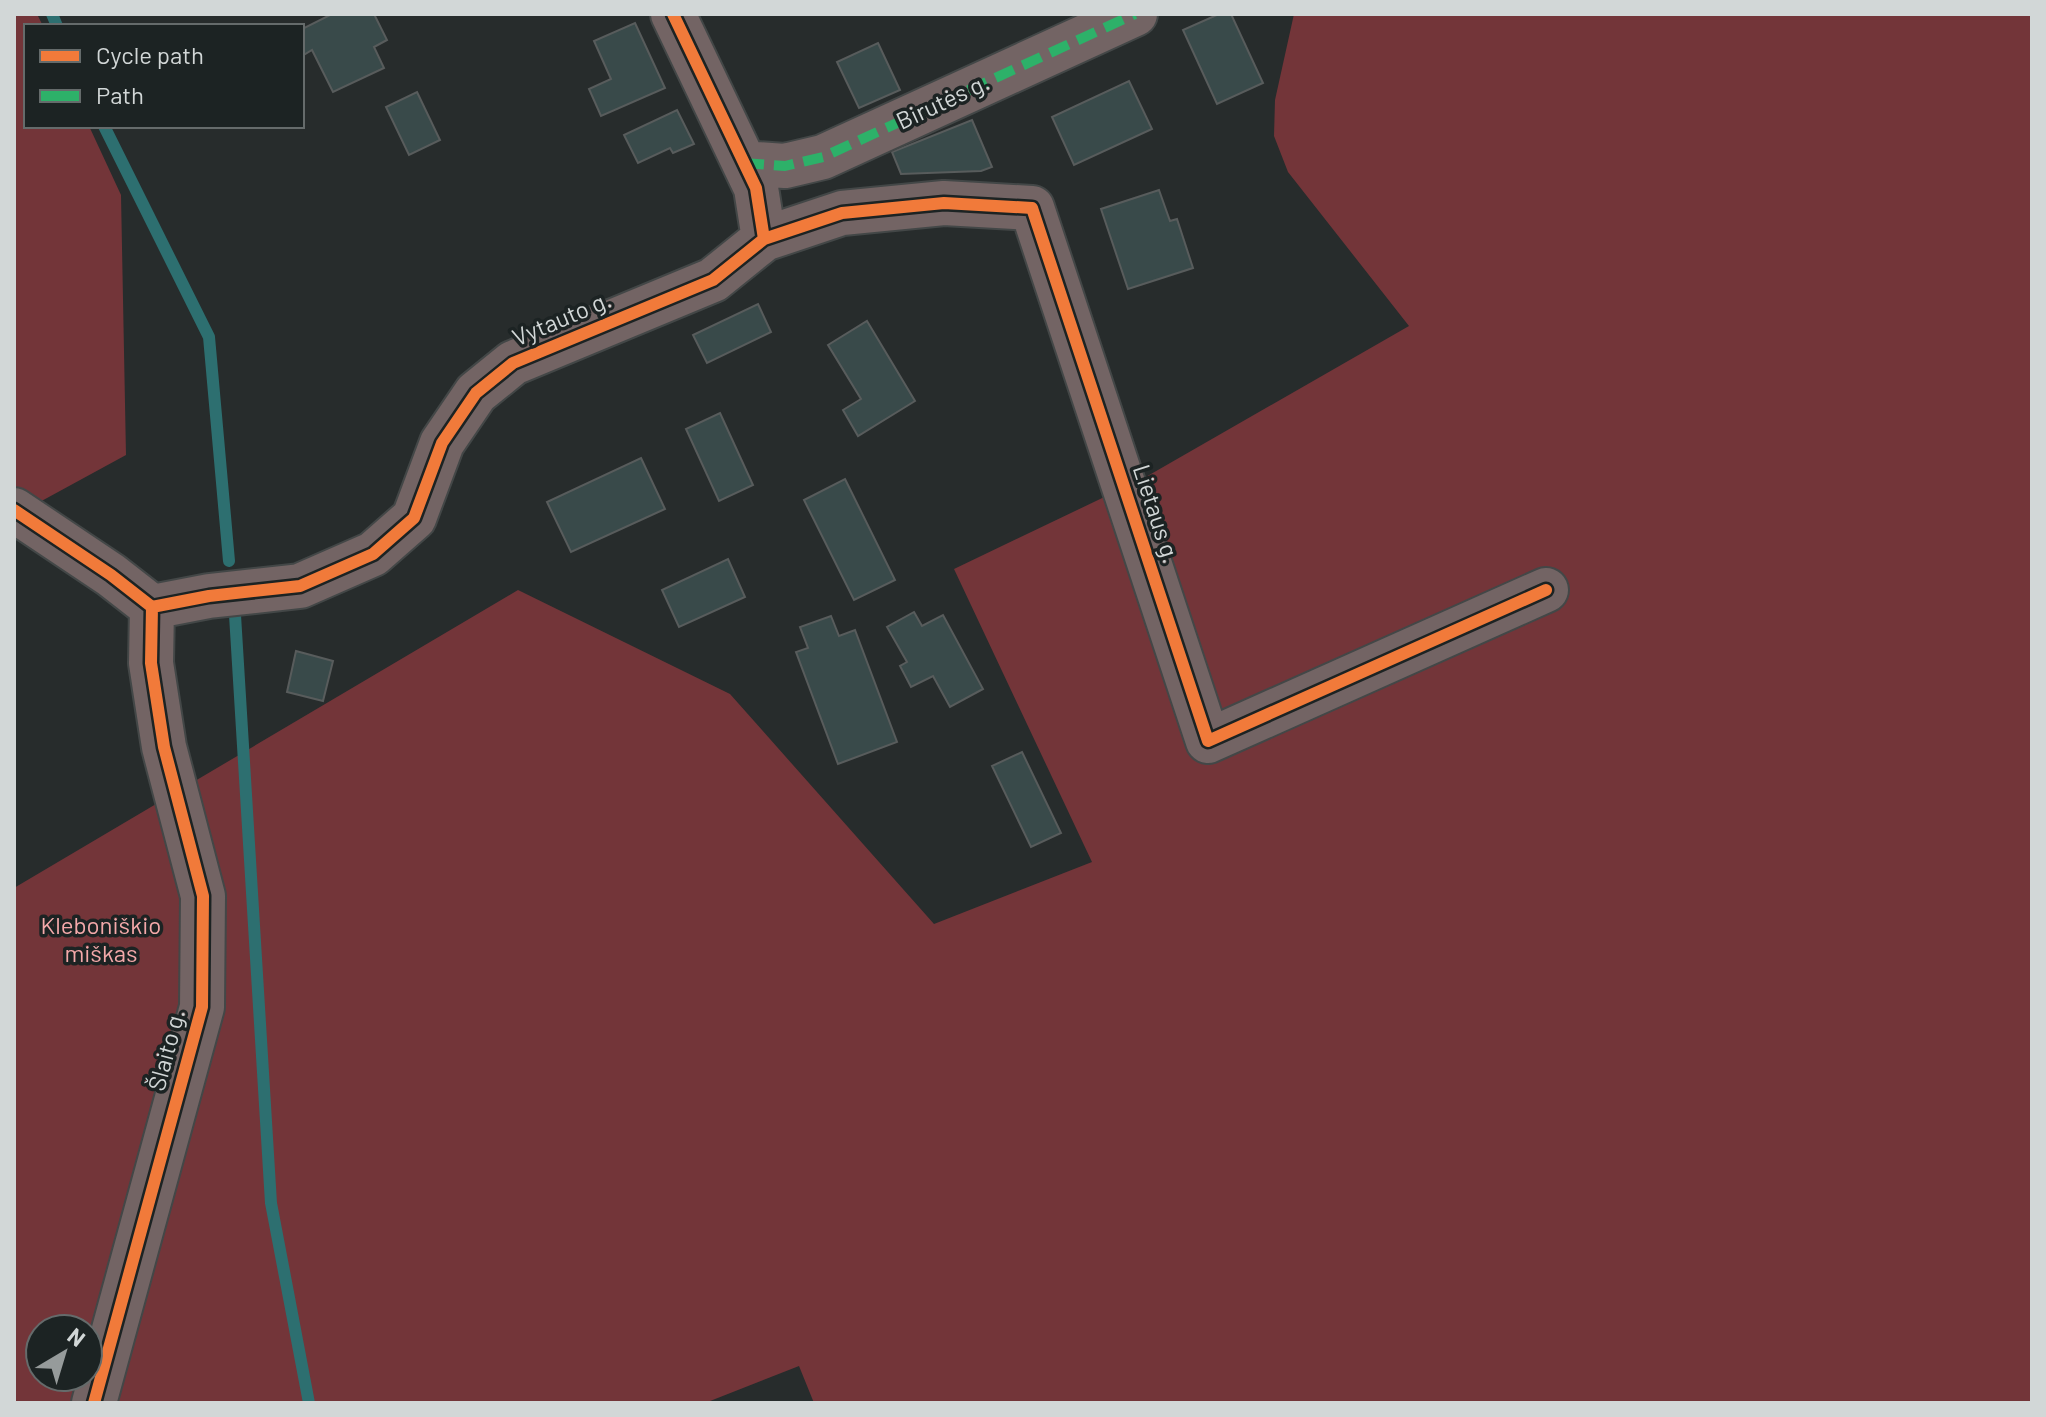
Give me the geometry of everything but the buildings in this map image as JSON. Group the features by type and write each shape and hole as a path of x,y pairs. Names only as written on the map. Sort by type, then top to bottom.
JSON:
{"street":[{"path":"673,14 756,188 764,239"},
{"name":"Birutės g.","path":"744,163 785,166 823,157 1135,14"},
{"name":"Lietaus g.","path":"764,239 842,213 944,203 1032,208 1208,741 1546,590"},
{"name":"Vytauto g.","path":"152,607 209,596 300,586 373,554 414,518 442,443 476,393 513,363 713,280 764,239"},
{"path":"14,510 111,575 152,607"},
{"name":"Šlaito g.","path":"94,1403 202,1007 203,896 164,747 151,663 152,607"}],"green space":[{"path":"14,14 37,14 42,24 24,24 24,128 90,128 121,195 126,455 14,516"},
{"name":"Kleboniškio miškas","path":"1294,14 2032,14 2032,1403 814,1403 799,1366 705,1403 14,1403 14,888 518,590 730,694 934,924 1092,862 954,569 1144,478 1409,326 1288,172 1274,136 1275,100"}],"waterway":[{"path":"52,14 56,24"},
{"path":"105,128 209,337 229,561"},
{"path":"235,615 271,1203 309,1403"}],"marked path":[{"path":"744,163 785,166 823,157 1135,14"}],"cycle path":[{"path":"14,510 111,575 152,607 209,596 300,586 373,554 414,518 442,443 476,393 513,363 713,280 764,239 756,188 673,14"},
{"path":"764,239 842,213 944,203 1032,208 1208,741 1546,590"},
{"path":"94,1403 202,1007 203,896 164,747 151,663 152,607"}]}
